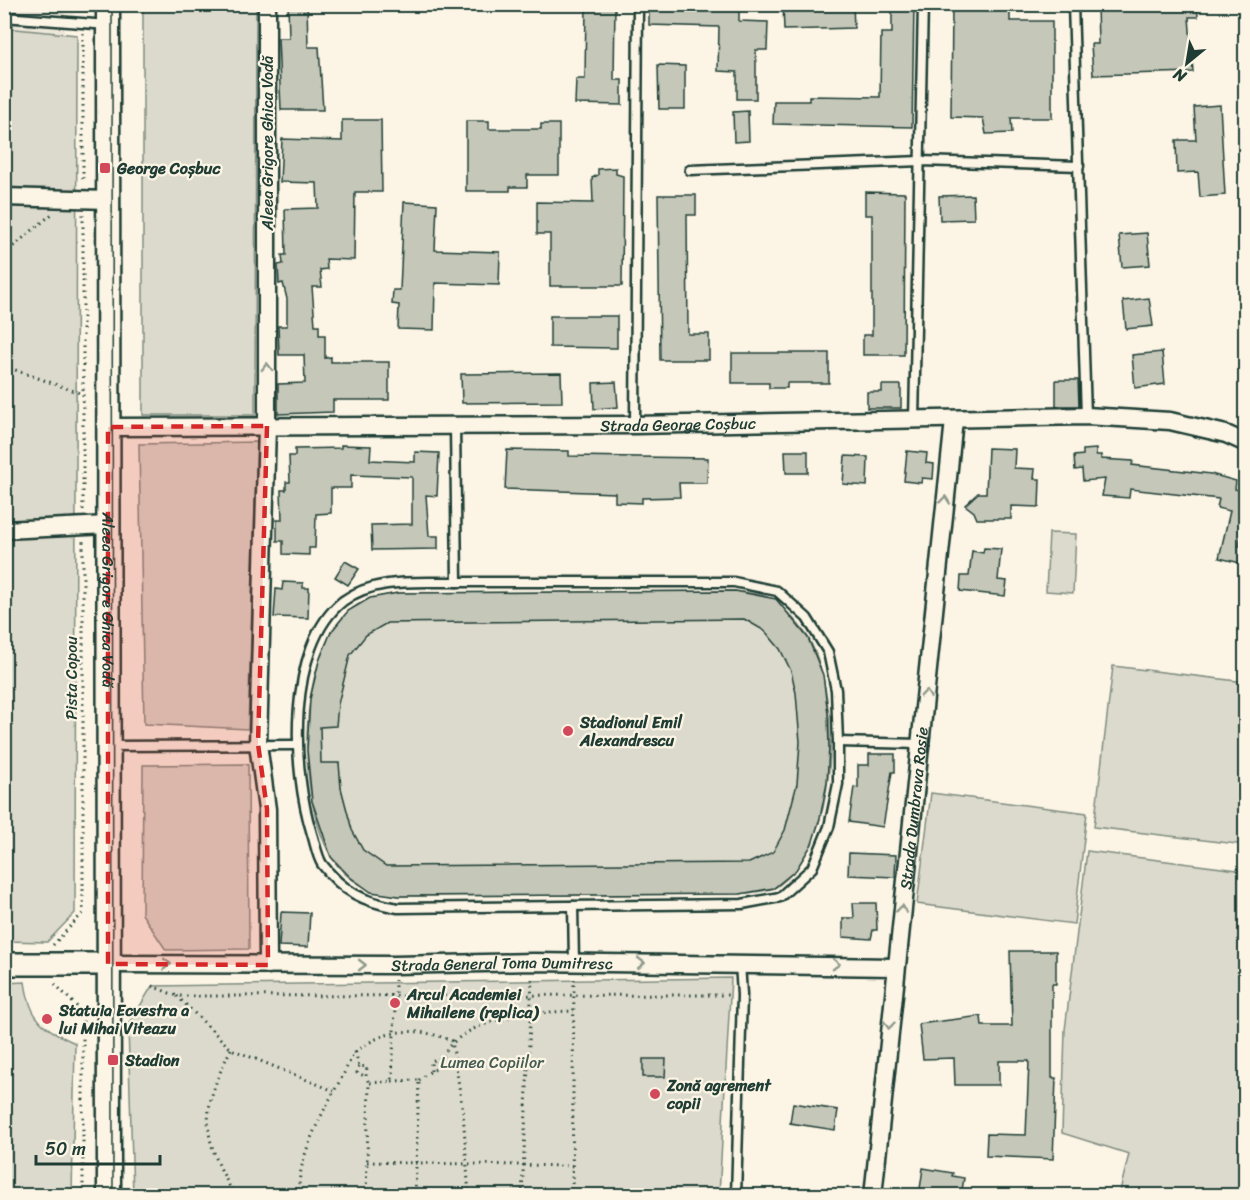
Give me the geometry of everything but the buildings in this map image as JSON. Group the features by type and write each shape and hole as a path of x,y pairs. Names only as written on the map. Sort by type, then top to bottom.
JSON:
{"main road":[{"name":"Aleea Grigore Ghica Vodă","path":"108,15 109,1196"}],"street":[{"name":"Aleea Grigore Ghica Vodă","path":"267,4 267,426 258,744 267,809 268,964"},
{"path":"4,196 108,200"},
{"name":"Strada George Coșbuc","path":"108,427 635,425 1086,416 1170,421 1226,434 1245,443"},
{"name":"Strada Dumbrava Roșie","path":"873,1196 895,967 954,420"},
{"path":"4,530 108,525"},
{"name":"Strada General Toma Dumitresc","path":"108,964 574,962 895,967"},
{"path":"4,964 108,964"}],"lane":[{"path":"635,425 638,4"},
{"path":"914,420 923,4"},
{"path":"1073,4 1086,416"},
{"path":"4,17 108,15"},
{"path":"690,170 921,161 1079,166"},
{"path":"455,425 457,582"},
{"path":"457,582 734,582 777,591 807,618 828,652 836,690 838,742 838,784 829,827 812,868 780,897 742,904 398,908 371,904 342,887 321,862 306,817 296,745 300,694 312,651 323,623 343,601 373,585 457,582"},
{"path":"838,742 920,744"},
{"path":"109,746 296,745"},
{"path":"573,906 574,962"},
{"path":"736,1196 742,995 740,963"}],"path":[{"path":"4,254 69,200"},
{"name":"Pista Copou","path":"4,366 83,394 83,913 49,949"},
{"path":"522,1196 533,962"},
{"path":"572,1196 574,962"},
{"path":"49,980 61,987 83,1013 83,1196"},
{"path":"152,986 177,996 742,995"},
{"path":"177,996 231,1049 334,1091"},
{"path":"392,1082 394,1008"},
{"path":"369,1083 419,1080 439,1068 441,1058 452,1041 496,1021 530,1012 574,1011"},
{"path":"299,1196 298,1182 317,1123 355,1052 394,1032 429,1031 452,1041"},
{"path":"452,1041 469,1196"},
{"path":"231,1049 218,1073 207,1126 213,1154 235,1196"},
{"path":"355,1052 359,1066 357,1073 366,1076"},
{"path":"431,1071 431,1060 441,1058"},
{"path":"359,1066 367,1067 366,1076 369,1083 366,1196"},
{"path":"415,1196 419,1080"},
{"path":"367,1162 572,1167"}],"highlighted area":[{"path":"267,426 258,744 267,809 268,965 108,964 108,427"}],"shaded area":[{"path":"4,5 65,5 64,33 5,28"}],"green space":[{"path":"143,5 256,5 255,415 143,415"},
{"path":"5,28 77,35 75,913 47,942 5,941"},
{"path":"257,442 248,729 144,724 139,444"},
{"path":"1049,533 1076,534 1073,593 1046,591"},
{"name":"Stadionul Emil Alexandrescu","path":"735,591 767,597 796,621 809,639 820,665 827,698 830,733 829,770 823,807 813,840 797,867 776,887 740,894 399,896 360,885 337,865 320,831 312,800 307,730 311,695 319,662 331,634 353,608 372,599 398,593"},
{"path":"1113,666 1245,682 1245,845 1094,827"},
{"path":"248,764 249,949 166,950 142,914 143,765"},
{"path":"931,793 1087,813 1074,924 917,904"},
{"path":"1087,851 1245,871 1245,1195 1119,1195 1129,1154 1062,1133 1065,1030"},
{"name":"Lumea Copiilor","path":"731,978 719,1195 133,1195 128,1026 152,986"},
{"path":"25,982 34,1014 46,1027 75,1043 72,1195 5,1195 5,983"}],"tram line":[{"path":"112,4 113,1196"}],"place":[{"name":"George Coșbuc","path":"105,168"},
{"name":"Stadionul Emil Alexandrescu","path":"568,731"},
{"name":"Arcul Academiei Mihailene (replica)","path":"395,1003"},
{"name":"Statuia Ecvestra a lui Mihai Viteazu","path":"47,1019"},
{"name":"Stadion","path":"113,1060"},
{"name":"Zonă agrement copii","path":"655,1094"}]}
